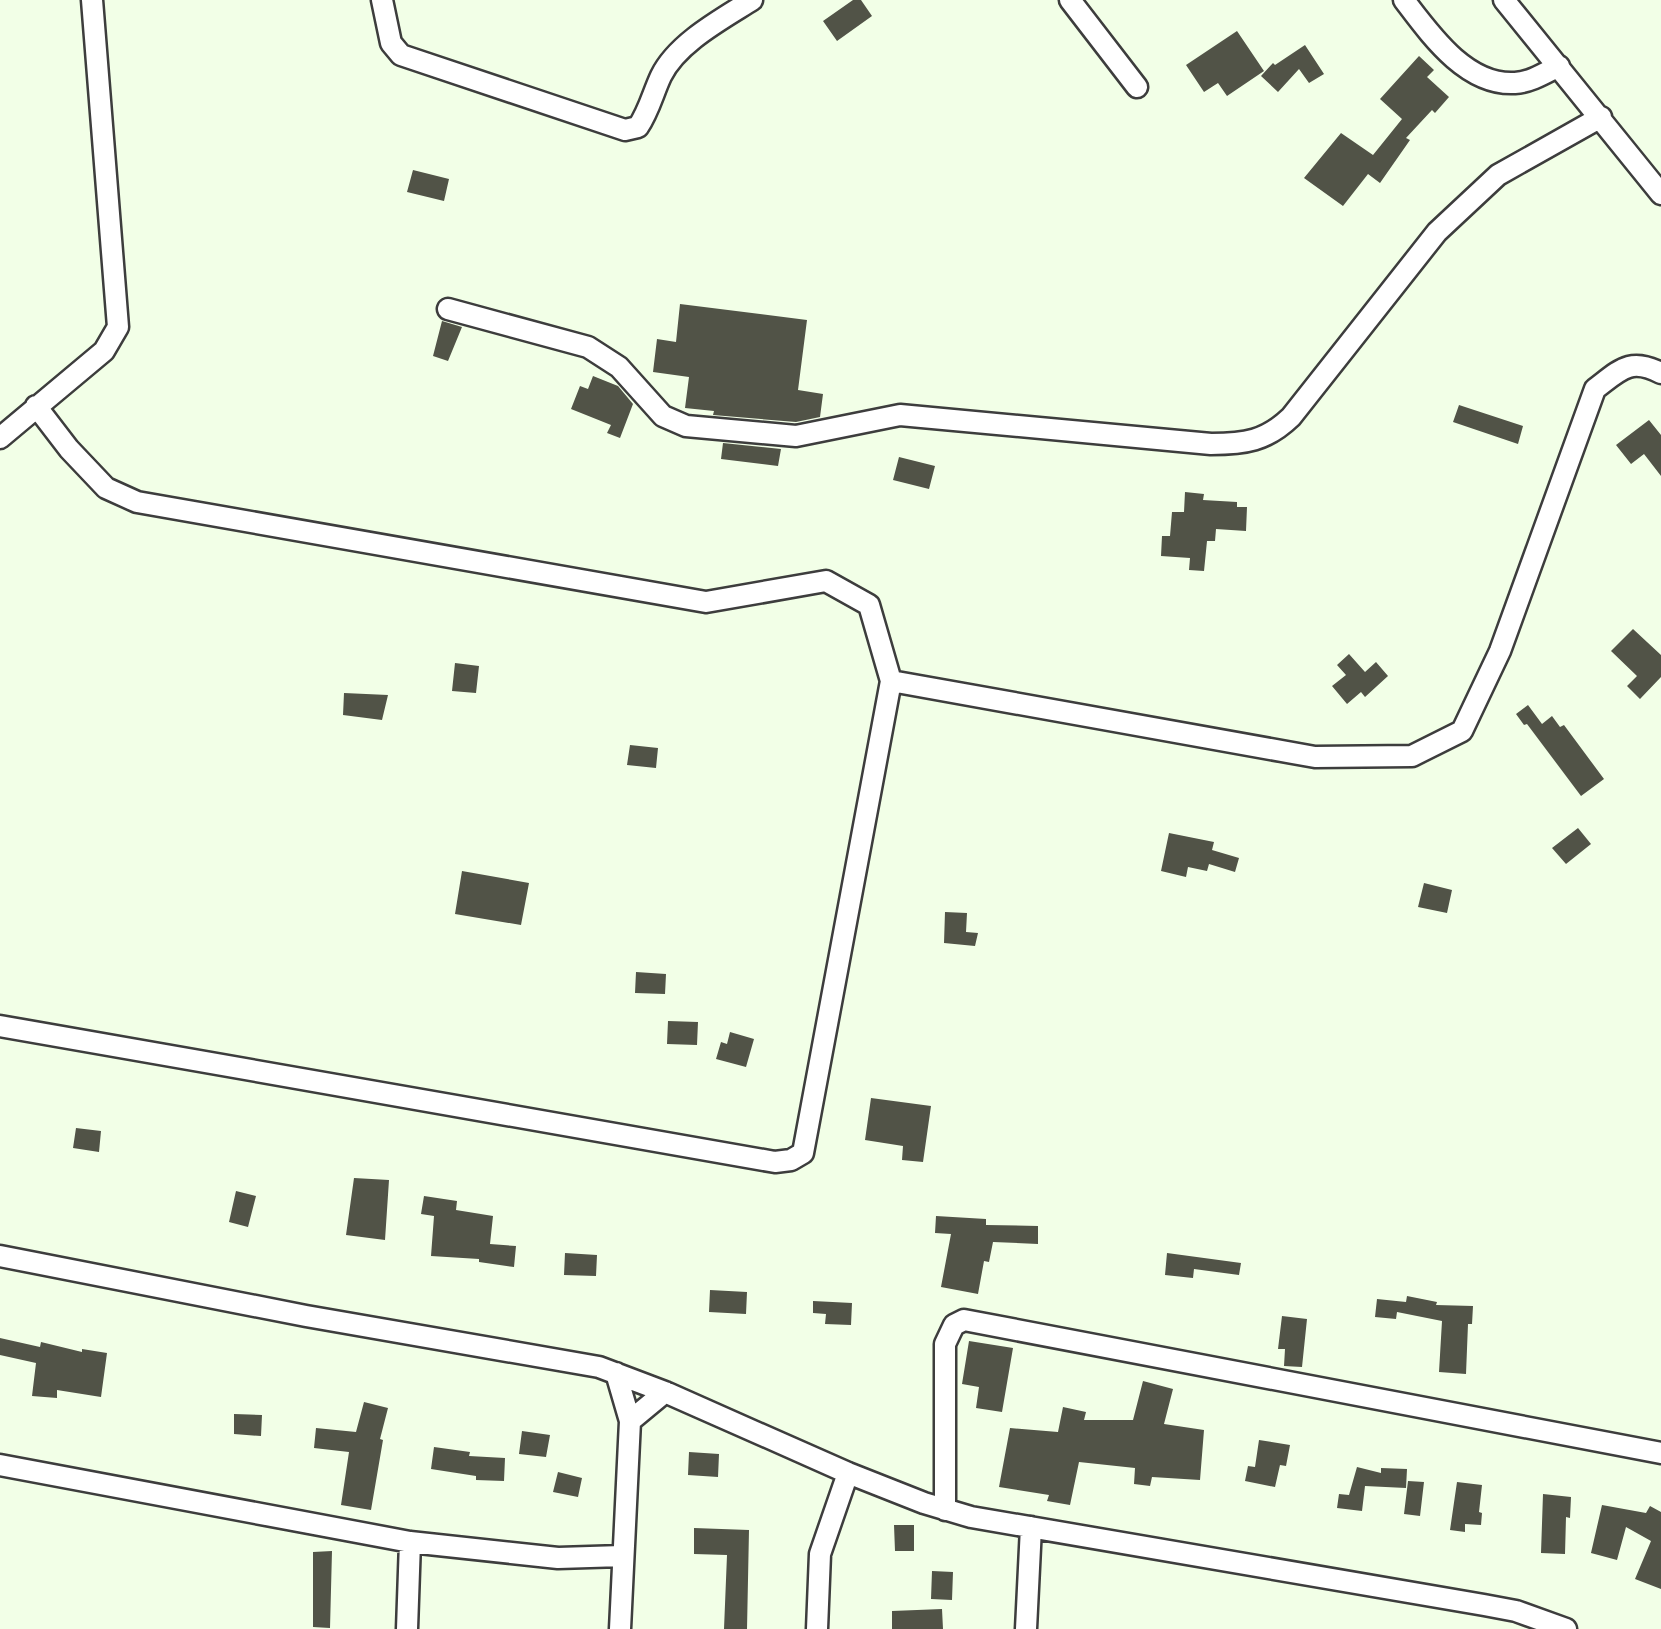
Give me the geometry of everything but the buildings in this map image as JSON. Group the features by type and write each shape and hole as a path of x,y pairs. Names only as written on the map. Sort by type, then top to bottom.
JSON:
{"street":[{"path":"0,438 104,351 118,327 92,0"},
{"path":"382,0 390,43 401,55 625,130 638,127 662,72 702,31 752,0"},
{"path":"1070,0 1137,88"},
{"path":"1404,0 1448,52 1489,79 1511,83 1530,80 1559,66"},
{"path":"1504,0 1661,194"},
{"path":"448,309 588,347 619,367 662,416 686,426 796,436 900,415 1212,444 1247,443 1269,436 1291,417 1460,208 1498,176 1601,116"},
{"path":"891,681 1316,758 1412,756 1462,731 1500,651 1595,389 1625,366 1646,365 1661,373"},
{"path":"0,1026 755,1159 791,1160 803,1153 891,681 869,605 826,581 706,602 137,502 106,488 36,406"},
{"path":"0,1256 306,1316 567,1360 665,1392 848,1473 946,1510 1516,1611 1566,1629"},
{"path":"946,1510 945,1344 954,1325 964,1320 1661,1453"},
{"path":"616,1373 630,1421 620,1629"},
{"path":"630,1421 665,1392"},
{"path":"0,1465 410,1542 558,1558 622,1556"},
{"path":"817,1629 820,1554 848,1473"},
{"path":"1026,1629 1031,1527"},
{"path":"407,1629 410,1542"}]}
